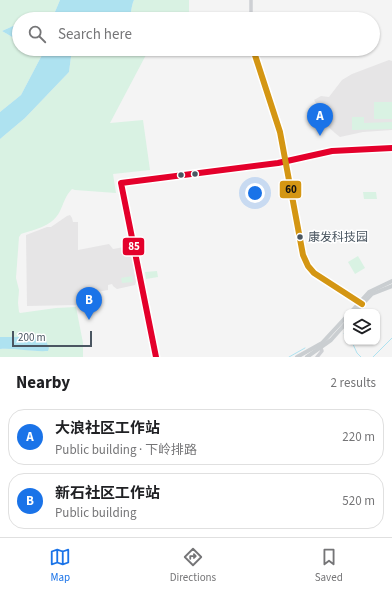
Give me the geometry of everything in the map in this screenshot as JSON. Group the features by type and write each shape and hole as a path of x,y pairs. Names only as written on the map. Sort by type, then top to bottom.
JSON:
{"main road":[{"path":"357,309 372,290 392,281"},
{"path":"354,309 372,294 392,286"},
{"path":"297,357 322,343 344,319"},
{"path":"307,357 337,335 344,326"}],"street":[{"path":"251,0 251,12"},
{"path":"255,56 280,132 302,249 308,266 317,276 361,303"},
{"path":"156,357 121,183 286,161 334,151 392,148"},
{"path":"318,356 322,351 321,348"}],"shaded area":[{"path":"389,60 392,61 392,130 363,132 340,137 323,122 321,115 323,114 314,100 321,96 329,97 342,80 352,74"},
{"path":"70,215 73,222 78,222 78,250 109,244 113,249 130,246 136,282 135,285 117,289 112,284 108,285 108,290 86,294 86,303 77,305 27,306 26,235 47,227 51,227"}],"green space":[{"path":"0,0 60,0 55,12 12,12 12,26 2,31 12,37 12,56 41,56 21,95 0,112"},
{"path":"134,0 189,0 189,12 130,12"},
{"path":"71,56 145,56 110,123 143,120 150,170 113,174 116,193 72,189 66,197 57,216 49,224 21,234 19,237 16,278 19,290 19,312 76,307 83,343 83,357 0,357 0,349 11,348 36,351 40,337 0,337 0,139 25,118 69,72"},
{"path":"374,102 392,102 392,119 374,119"},
{"path":"352,117 364,117 364,123 392,122 392,129 352,130"},
{"path":"363,192 376,192 377,199 364,199"},
{"path":"358,256 365,268 355,274 348,262"},
{"path":"157,271 158,277 146,279 145,272"},
{"path":"132,276 133,282 122,283 121,278"}],"water":[{"path":"60,0 134,0 130,12 55,12"},
{"path":"12,26 12,37 2,31"},
{"path":"41,56 71,56 69,72 25,118 0,139 0,112 21,95"},
{"path":"0,337 40,337 46,341 49,348 48,351 0,349"}],"waterway":[{"path":"373,357 392,338"},
{"path":"353,345 357,353 361,357"},
{"path":"289,357 305,348"}],"transit line":[{"name":"60","path":"255,56 280,132 303,255 308,266 314,273 362,304"},
{"name":"85","path":"156,357 121,183 278,163 332,151 392,148"}],"place":[{"name":"大浪社区工作站","path":"320,136"},
{"name":"康发科技园","path":"300,237"},
{"name":"新石社区工作站","path":"89,320"}]}
